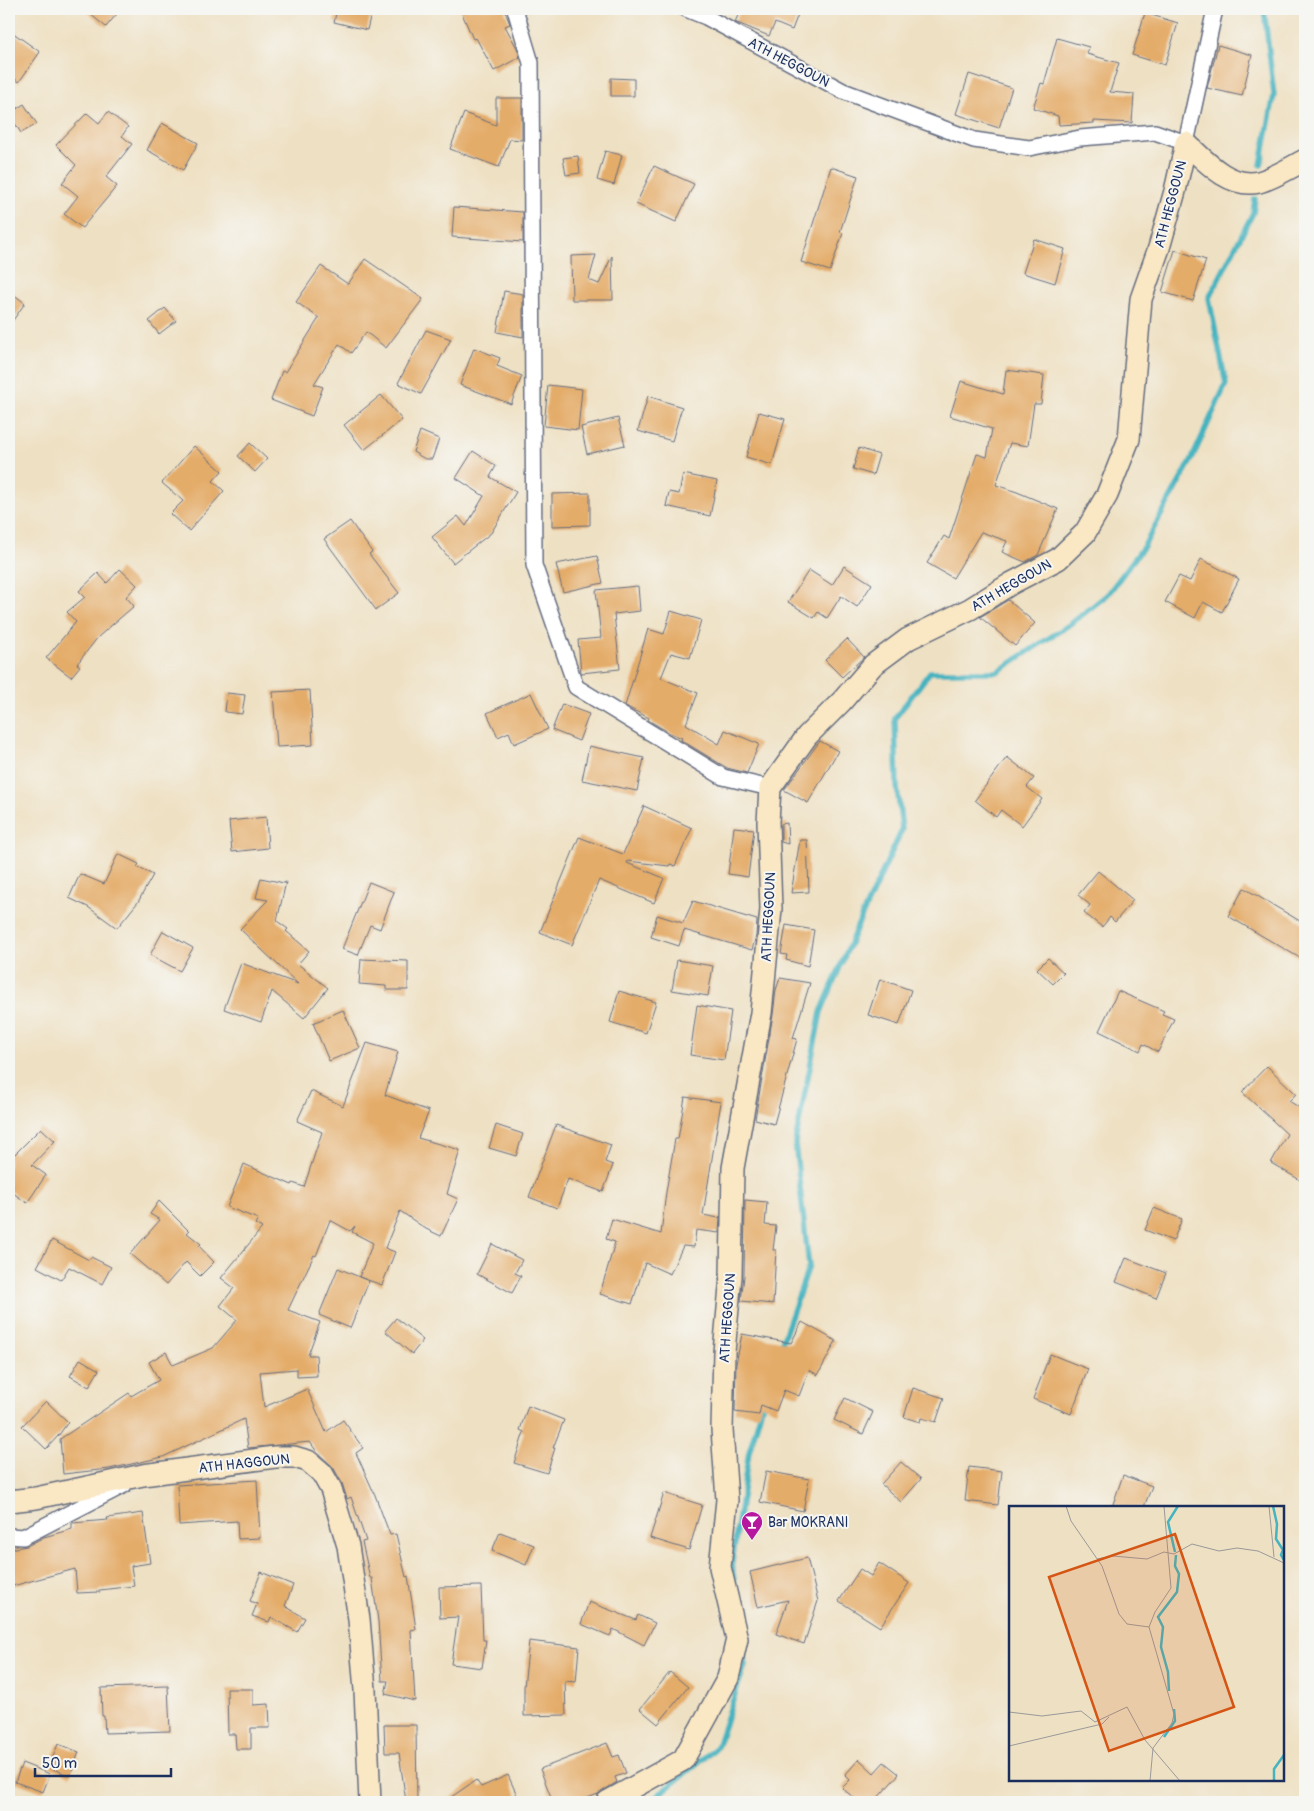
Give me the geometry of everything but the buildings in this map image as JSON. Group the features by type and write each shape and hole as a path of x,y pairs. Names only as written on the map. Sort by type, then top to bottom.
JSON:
{"street":[{"path":"515,9 531,63 534,564 576,687 723,777 770,788"},
{"name":"ATH HEGGOUN","path":"686,9 843,91 974,140 1029,148 1080,138 1156,132 1186,142 1210,165 1232,180 1246,184 1260,182 1305,160"},
{"name":"ATH HEGGOUN","path":"607,1802 683,1760 728,1678 737,1639 720,1567 727,1500 722,1429 724,1352 731,1276 733,1168 761,1013 771,909 768,822 770,788 807,736 842,701 873,665 908,639 970,609 1012,582 1058,558 1085,533 1107,495 1129,440 1141,299 1164,229 1186,142 1215,9"},
{"name":"ATH HAGGOUN","path":"9,1501 45,1496 143,1475 275,1457 294,1457 308,1461 322,1473 331,1489 348,1546 359,1619 365,1690 370,1802"},
{"path":"9,1536 23,1537 143,1475"}],"waterway":[{"path":"1261,165 1274,95 1264,9"},
{"path":"780,1348 809,1266 795,1143 821,1012 860,920 902,830 897,787 895,718 930,672 997,672 1072,623 1108,594 1144,546 1191,461 1226,384 1209,298 1253,213 1255,199"},
{"path":"735,1589 732,1562 749,1452 764,1400"},
{"path":"650,1802 717,1747 745,1665 743,1650"}],"place":[{"name":"Bar MOKRANI","path":"752,1541"}]}
